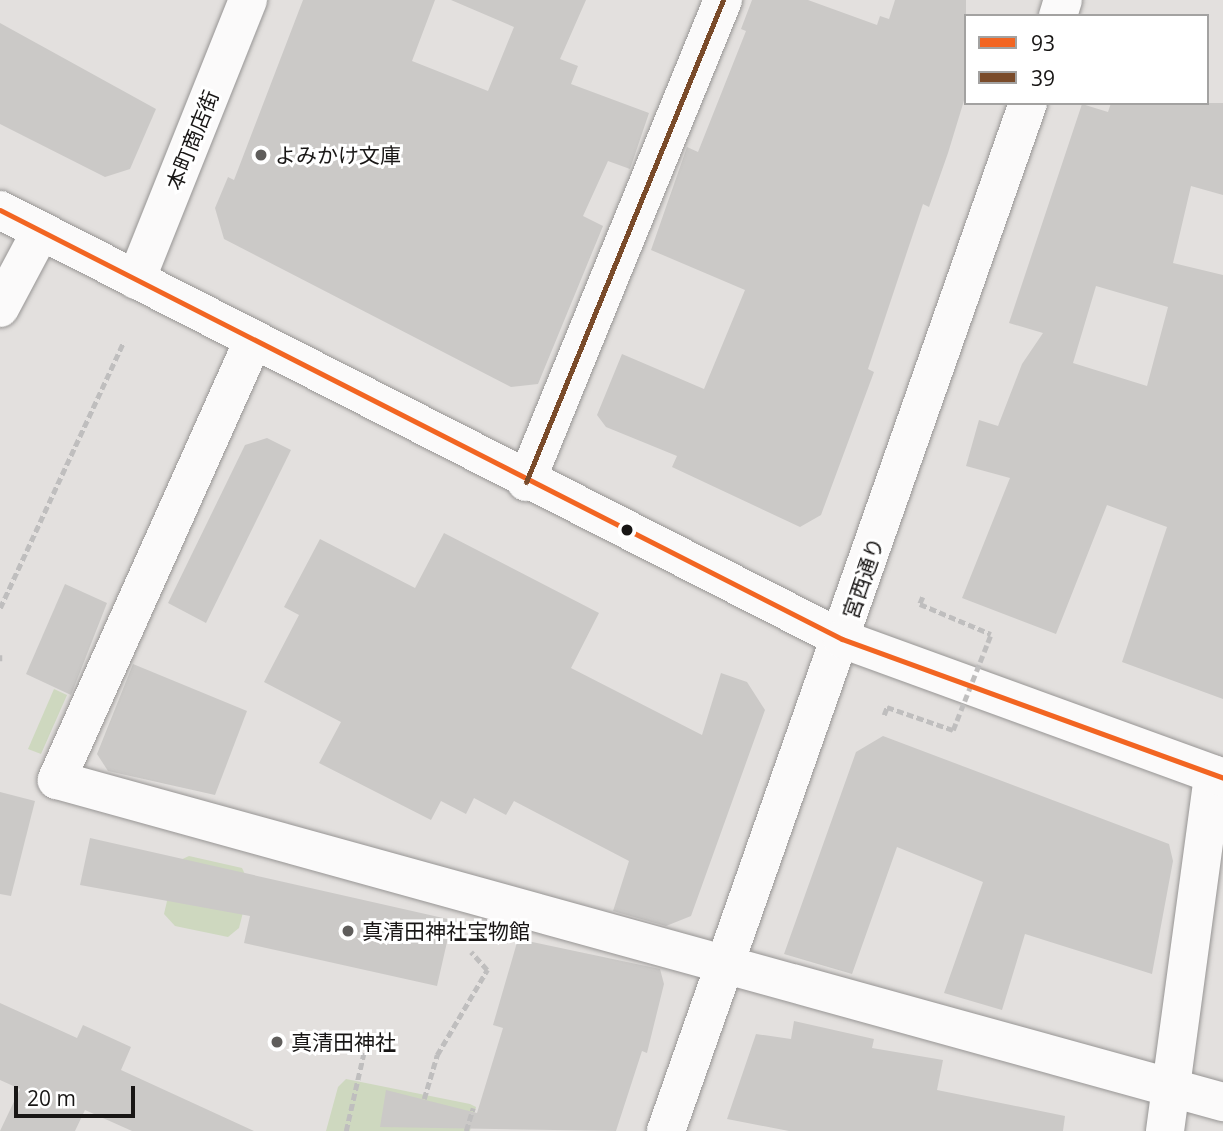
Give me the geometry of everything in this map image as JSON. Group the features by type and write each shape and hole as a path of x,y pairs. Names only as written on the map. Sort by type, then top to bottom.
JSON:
{"main road":[{"name":"本町商店街","path":"136,280 248,0"},
{"path":"526,482 723,0"},
{"name":"宮西通り","path":"666,1131 842,639 1027,105"},
{"path":"0,210 526,482 842,639 1218,776 1165,1131"},
{"path":"0,308 41,232"},
{"path":"253,341 57,780 1223,1102"}],"path":[{"path":"0,608 124,341"},
{"path":"884,715 887,707 953,730 991,634 920,604 923,597"},
{"path":"0,655 0,661"},
{"path":"424,1100 437,1055 487,971 471,952"},
{"path":"346,1131 366,1043"},
{"path":"466,1131 473,1108"}],"green space":[{"path":"54,689 67,695 41,754 28,749"},
{"path":"189,856 242,868 250,885 239,928 228,937 175,926 164,914 176,862"},
{"path":"346,1079 470,1104 476,1107 470,1131 326,1131 338,1087"}],"building":[{"path":"303,0 435,0 412,61 488,91 514,27 451,0 586,0 560,59 578,66 571,84 649,113 630,169 608,161 583,216 603,226 538,384 511,387 224,239 215,208 228,177 234,180"},
{"path":"752,0 808,0 877,25 880,16 889,19 895,0 966,0 964,101 948,153 929,207 923,204 868,369 874,372 821,515 800,527 672,467 677,456 606,427 597,415 622,354 704,389 745,290 651,250 687,147 698,152 746,31 741,29"},
{"path":"0,23 156,109 130,169 105,177 0,124"},
{"path":"1223,103 1223,195 1191,186 1173,263 1223,275 1223,699 1122,662 1167,527 1107,505 1056,634 962,598 1010,478 966,466 979,420 998,426 1022,364 1043,333 1009,323 1082,105 1108,112 1110,105","holes":["1096,286 1168,307 1147,386 1073,363"]},
{"path":"267,438 291,450 206,623 168,603 245,445"},
{"path":"444,533 599,613 571,668 702,735 721,673 747,682 765,710 691,916 666,926 613,911 629,861 514,801 506,815 474,798 466,814 441,801 431,820 319,763 341,722 264,682 299,615 284,607 320,539 415,588"},
{"path":"65,584 107,603 71,695 26,674"},
{"path":"133,664 247,711 215,795 108,771 97,754"},
{"path":"883,736 1169,844 1173,861 1152,974 1025,934 1002,1010 944,993 983,882 897,847 852,974 784,954 856,752"},
{"path":"0,792 35,801 11,896 0,894"},
{"name":"真清田神社宝物館","path":"90,838 452,920 437,986 244,943 250,916 80,885"},
{"path":"518,939 660,969 664,984 647,1053 642,1051 616,1131 380,1127 386,1090 477,1113 503,1028 493,1025"},
{"path":"0,1003 77,1038 83,1025 131,1047 121,1070 254,1131 132,1131 85,1110 75,1131 0,1131 20,1089 0,1080"},
{"path":"794,1021 874,1039 872,1048 943,1060 937,1090 1065,1116 1063,1131 789,1131 727,1119 756,1034 791,1039"}],"transit line":[{"name":"39","path":"526,482 723,0"},
{"name":"93","path":"0,210 842,639 1223,778"}],"place":[{"name":"よみかけ文庫","path":"261,155"},
{"name":"真清田神社宝物館","path":"348,931"},
{"name":"真清田神社","path":"277,1042"}]}
